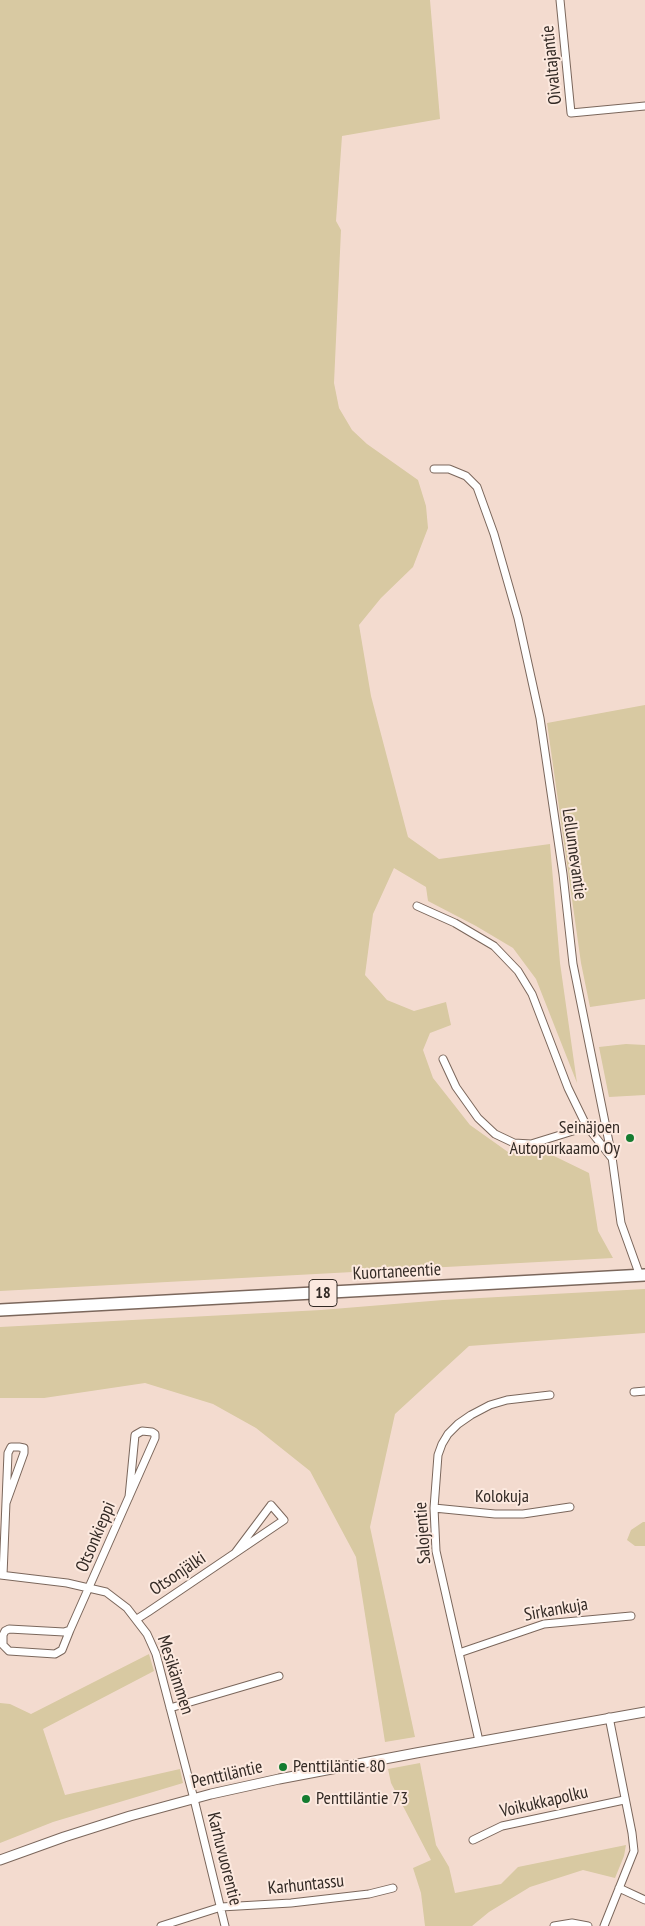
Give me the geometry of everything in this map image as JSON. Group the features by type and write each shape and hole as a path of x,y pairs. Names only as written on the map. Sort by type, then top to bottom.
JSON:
{"highway":[{"name":"Kuortaneentie","path":"0,1310 642,1276"}],"street":[{"name":"Oivaltajantie","path":"560,0 571,113 645,106"},
{"name":"Lellunnevantie","path":"434,469 449,469 466,476 477,487 494,534 518,618 540,718 563,874 573,964 612,1157 621,1223 642,1276"},
{"path":"417,906 455,923 494,946 518,971 532,994 568,1088 586,1125 612,1157"},
{"path":"444,1059 456,1087 478,1118 495,1134 514,1143 531,1144 586,1125"},
{"path":"634,1392 645,1391"},
{"name":"Salojentie","path":"480,1741 436,1551 434,1508 438,1455 448,1434 458,1424 490,1405 506,1400 550,1395"},
{"name":"Otsonkieppi","path":"70,1630 64,1632 9,1629 3,1635 3,1646 9,1651 55,1654 62,1650 155,1438 152,1432 142,1431 135,1435 129,1497"},
{"path":"2,1575 8,1453 11,1447 24,1448 24,1453 6,1503"},
{"name":"Otsonjälki","path":"137,1619 236,1553 284,1520 271,1505 236,1553"},
{"name":"Kolokuja","path":"434,1508 495,1514 523,1514 570,1507"},
{"name":"Mesikämmen","path":"2,1575 67,1583 106,1592 127,1608 137,1619 156,1654 194,1799"},
{"name":"Sirkankuja","path":"459,1654 544,1624 631,1616"},
{"path":"170,1708 279,1676"},
{"name":"Penttiläntie","path":"0,1860 83,1831 194,1799 279,1779 609,1717 645,1712"},
{"path":"604,1926 634,1851 609,1717"},
{"name":"Karhuvuorentie","path":"194,1799 225,1926"},
{"name":"Voikukkapolku","path":"473,1840 502,1826 624,1800"},
{"name":"Karhuntassu","path":"161,1926 221,1907 291,1903 369,1894 393,1888"},
{"path":"619,1888 645,1900"},
{"path":"554,1926 572,1923 588,1926"}],"shaded area":[{"path":"0,0 430,0 440,119 342,136 336,221 341,230 334,383 339,408 352,430 367,444 418,480 426,506 428,528 413,567 381,598 359,625 371,696 408,837 439,859 550,844 560,963 577,1083 536,979 513,948 428,901 426,887 394,868 373,914 365,975 387,1000 414,1011 446,1002 451,1025 430,1033 423,1050 433,1078 470,1125 508,1152 552,1155 589,1173 598,1231 613,1258 0,1291"},
{"path":"645,705 645,999 590,1007 581,963 547,723"},
{"path":"626,1044 645,1045 645,1095 609,1097 599,1047"},
{"path":"645,1289 645,1333 469,1346 395,1414 370,1527 415,1737 385,1742 356,1557 310,1471 256,1428 213,1404 145,1383 44,1398 0,1398 0,1327 321,1310 443,1300"},
{"path":"645,1522 645,1546 635,1546 627,1540 631,1530"},
{"path":"149,1654 154,1671 43,1729 65,1795 180,1769 183,1783 53,1822 0,1843 0,1703 10,1704 31,1714"},
{"path":"420,1763 436,1845 449,1867 455,1893 501,1884 518,1867 626,1845 624,1856 615,1878 583,1870 530,1887 489,1912 472,1926 425,1926 421,1893 413,1868 431,1860 391,1783 388,1769"}],"place":[{"name":"Seinäjoen Autopurkaamo Oy","path":"630,1138"},
{"name":"Penttiläntie 80","path":"283,1767"},
{"name":"Penttiläntie 73","path":"306,1799"}]}
